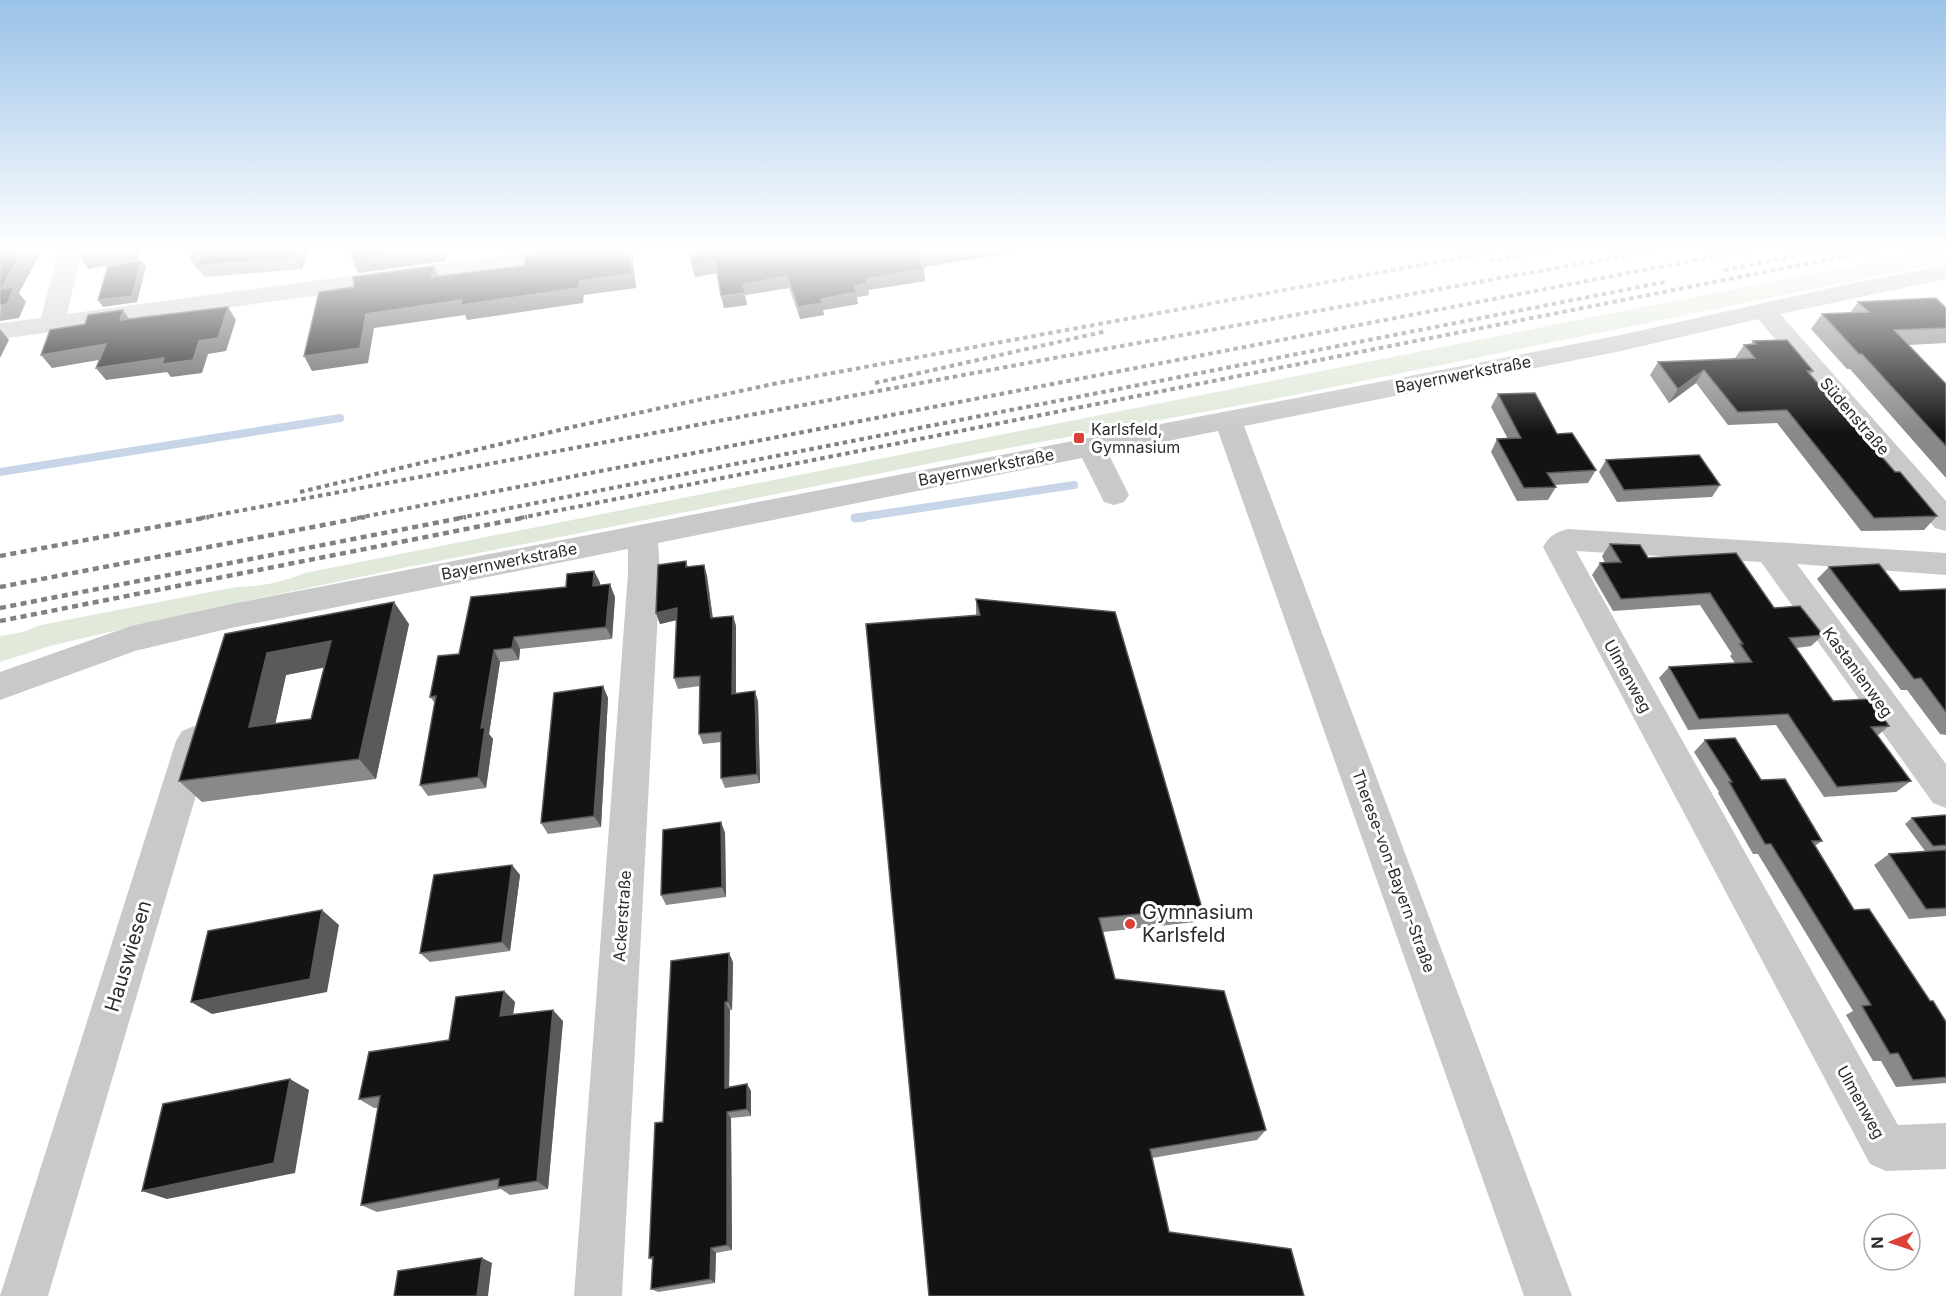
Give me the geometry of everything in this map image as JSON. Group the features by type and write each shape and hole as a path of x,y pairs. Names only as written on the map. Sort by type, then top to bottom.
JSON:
{"street":[{"path":"52,323 55,310"},
{"path":"0,331 145,310"},
{"name":"Bayernwerkstraße","path":"0,686 131,639 231,616 1090,447 1234,433 1771,310"},
{"name":"Südenstraße","path":"1765,312 1946,520"},
{"name":"Therese-von-Bayern-Straße","path":"1234,433 1548,1296"},
{"path":"1090,447 1114,495"},
{"name":"Ackerstraße","path":"598,1296 643,584 644,536"},
{"name":"Ulmenweg","path":"1946,564 1770,551 1568,540 1558,547 1886,1148 1946,1146"},
{"name":"Kastanienweg","path":"1770,551 1946,792"},
{"path":"218,660 231,616"},
{"name":"Bayernwerkstraße","path":"0,669 83,644 131,639"},
{"name":"Hauswiesen","path":"24,1296 205,705"}],"green space":[{"path":"1627,310 1708,310 1289,396 1003,449 398,569 208,609 50,646 0,662 0,636 23,632 41,625 236,587 271,583 305,573"}],"building":[{"path":"123,310 120,320 199,310 227,310 218,338 199,341 193,360 162,364 164,358 96,368 106,344 41,355 50,330 85,324 88,315"},
{"path":"315,310 390,310 366,314 360,348 304,356"},
{"path":"1867,310 1946,310 1946,328 1894,330 1946,384 1946,446 1822,314 1869,312"},
{"path":"1787,340 1813,371 1807,371 1895,472 1900,472 1937,516 1874,518 1787,410 1738,412 1704,370 1678,389 1658,362 1755,358 1744,345 1756,344 1753,341"},
{"path":"1535,393 1557,434 1572,433 1596,470 1547,473 1556,487 1524,488 1497,439 1521,438 1498,394"},
{"path":"1699,455 1720,485 1624,490 1606,460"},
{"path":"1610,544 1640,545 1648,558 1736,553 1774,608 1800,606 1823,635 1789,638 1833,701 1870,699 1889,726 1871,727 1911,781 1837,787 1788,714 1699,719 1669,667 1752,662 1740,644 1743,644 1710,593 1621,599 1600,563 1621,562"},
{"path":"686,561 686,567 704,565 711,618 733,616 732,694 755,691 757,774 721,778 721,732 699,734 700,676 674,678 677,608 656,613 658,565"},
{"path":"1879,564 1900,591 1946,589 1946,712 1921,678 1914,679 1829,567"},
{"path":"594,571 593,586 610,584 606,627 514,637 512,648 494,650 481,728 485,727 478,777 420,785 436,696 430,697 438,656 459,654 471,597 566,587 567,574"},
{"name":"Gymnasium Karlsfeld","path":"976,599 1115,612 1202,908 1099,918 1115,979 1224,991 1266,1130 1150,1149 1169,1232 1291,1249 1304,1296 929,1296 866,624 980,615"},
{"path":"394,602 359,759 179,781 225,634","holes":["331,641 311,719 249,727 267,653"]},
{"path":"603,686 594,816 541,823 554,693"},
{"path":"1735,738 1761,780 1785,779 1822,841 1812,841 1854,910 1869,909 1930,1001 1933,1001 1946,1022 1946,1077 1913,1080 1898,1053 1890,1054 1862,1006 1871,1005 1771,844 1765,844 1729,782 1732,782 1705,740"},
{"path":"1945,815 1946,845 1933,846 1912,818"},
{"path":"721,822 722,887 661,895 663,830"},
{"path":"1946,850 1946,908 1926,909 1889,854"},
{"path":"512,865 502,942 420,953 434,875"},
{"path":"322,910 310,979 191,1002 208,931"},
{"path":"729,953 728,1002 725,1002 725,1088 747,1084 747,1109 727,1112 727,1245 711,1248 710,1279 651,1289 653,1257 649,1258 655,1123 663,1122 671,961"},
{"path":"504,991 500,1016 553,1010 537,1181 498,1187 499,1179 361,1205 380,1096 359,1099 369,1052 449,1040 456,997"},
{"path":"290,1079 274,1163 142,1191 163,1104"},
{"path":"482,1258 477,1296 394,1296 398,1271"}],"waterway":[{"path":"0,472 340,418"},
{"path":"864,517 855,518 1074,485"}],"railway":[{"path":"300,492 572,427 778,383 1173,310"},
{"path":"201,518 1319,310"},
{"path":"357,518 1434,310"},
{"path":"459,518 1519,310"},
{"path":"520,518 1570,310"},
{"path":"875,383 1107,331"},
{"path":"0,556 209,517"},
{"path":"0,587 365,517"},
{"path":"0,608 466,517"},
{"path":"0,621 527,517"}],"place":[{"name":"Karlsfeld, Gymnasium","path":"1079,438"},
{"name":"Gymnasium Karlsfeld","path":"1130,924"}]}
